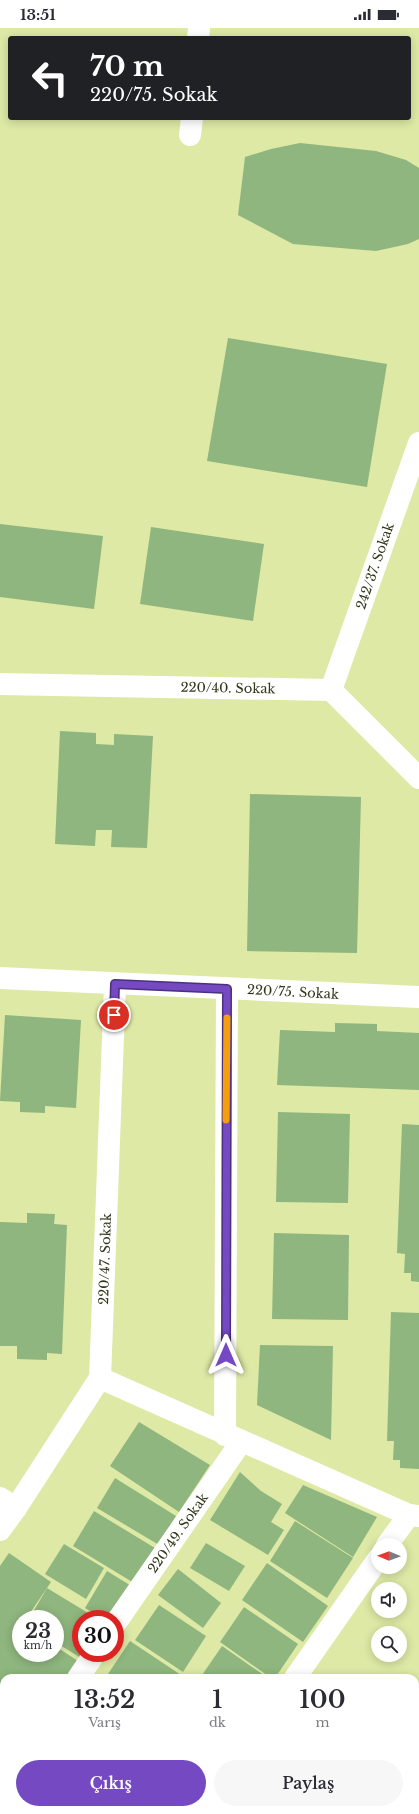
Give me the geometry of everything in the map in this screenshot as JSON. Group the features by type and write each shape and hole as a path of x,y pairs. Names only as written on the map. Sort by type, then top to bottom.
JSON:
{"street":[{"name":"242/37. Sokak","path":"332,690 419,443"},
{"name":"220/40. Sokak","path":"0,684 332,690"},
{"path":"332,690 419,778"},
{"name":"220/75. Sokak","path":"0,978 419,997"},
{"name":"220/47. Sokak","path":"100,1378 115,984"},
{"path":"227,989 233,1439"},
{"path":"0,1530 8,1503 100,1378 233,1439 414,1515 394,1538"},
{"name":"220/49. Sokak","path":"124,1610 233,1439"},
{"path":"298,1674 371,1569"},
{"path":"81,1674 89,1662"}],"building":[{"path":"300,143 376,151 406,160 419,168 419,239 408,244 376,251 293,244 238,215 245,157 271,149"},
{"path":"228,338 387,364 367,487 207,461"},
{"path":"0,524 103,536 94,609 0,597"},
{"path":"151,527 264,544 253,621 140,604"},
{"path":"60,731 96,733 96,744 114,745 114,734 153,736 147,848 111,847 112,830 96,830 95,846 55,844"},
{"path":"250,794 361,797 357,953 247,951"},
{"path":"5,1015 81,1020 76,1108 45,1106 45,1113 20,1112 20,1102 0,1101"},
{"path":"335,1023 377,1024 377,1031 419,1033 419,1090 277,1085 280,1030 335,1032"},
{"path":"278,1112 350,1114 348,1203 276,1202"},
{"path":"402,1124 419,1125 419,1282 411,1281 411,1273 404,1273 405,1254 397,1253"},
{"path":"27,1213 55,1214 54,1224 67,1225 62,1354 47,1353 47,1360 17,1359 17,1346 0,1346 0,1222 27,1223"},
{"path":"274,1233 349,1235 348,1320 272,1319"},
{"path":"391,1312 419,1313 419,1469 400,1468 400,1460 393,1460 394,1441 387,1441"},
{"path":"260,1345 333,1346 331,1440 257,1405"},
{"path":"139,1422 210,1465 179,1512 110,1466"},
{"path":"240,1472 261,1491 282,1504 271,1522 284,1530 268,1555 210,1520"},
{"path":"115,1478 176,1516 159,1545 97,1508"},
{"path":"303,1485 377,1517 353,1557 285,1513"},
{"path":"94,1511 155,1548 134,1583 73,1546"},
{"path":"295,1521 353,1558 327,1598 270,1561"},
{"path":"206,1543 245,1566 229,1591 190,1568"},
{"path":"64,1544 104,1568 86,1599 45,1574"},
{"path":"9,1553 51,1582 32,1610 12,1610 12,1662 64,1662 64,1652 72,1657 72,1662 81,1663 73,1674 0,1674 0,1566"},
{"path":"267,1563 328,1606 303,1642 242,1600"},
{"path":"178,1569 221,1603 203,1628 158,1595"},
{"path":"107,1571 133,1587 119,1610 88,1610 85,1608"},
{"path":"47,1588 83,1610 72,1610 72,1652 64,1648 64,1610 34,1610"},
{"path":"159,1605 206,1636 183,1672 135,1640"},
{"path":"244,1607 298,1644 278,1674 265,1674 220,1642"},
{"path":"130,1641 180,1674 108,1674 116,1662 124,1662 124,1650"},
{"path":"222,1646 262,1674 203,1674"}],"slow traffic":[{"path":"226,1120 227,1018"}],"route":[{"path":"114,1015 115,984 227,989 226,1355"}]}
